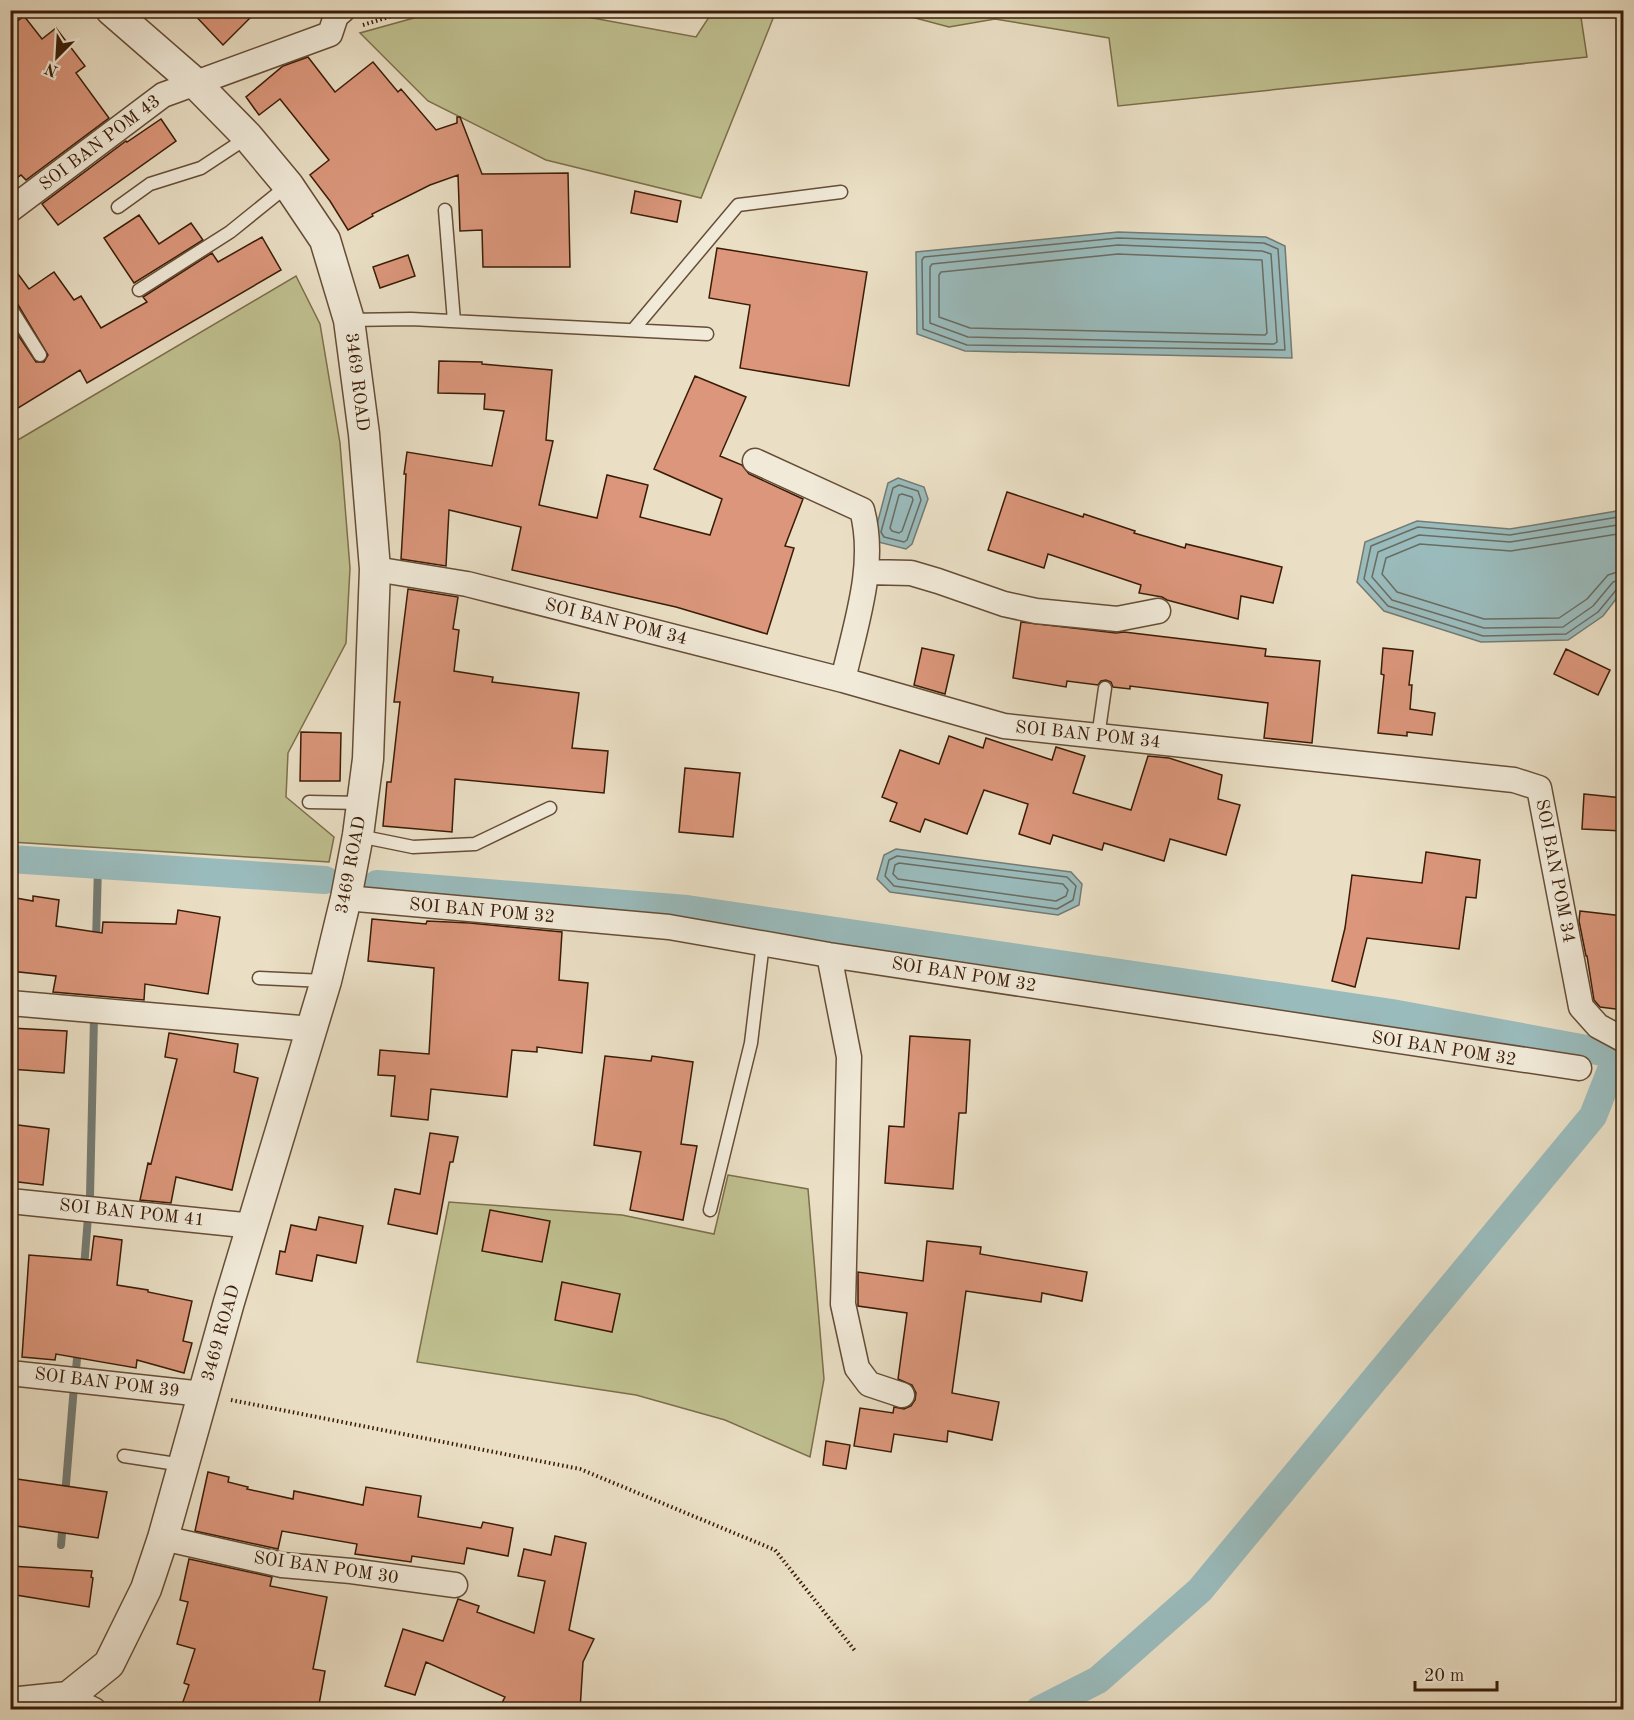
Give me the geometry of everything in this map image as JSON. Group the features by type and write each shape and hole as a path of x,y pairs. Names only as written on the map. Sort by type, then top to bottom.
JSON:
{"street":[{"name":"3469 ROAD","path":"10,1703 81,1703 109,1664 146,1589 163,1538 203,1394 326,981 358,836 368,759 375,569 364,434 349,320 325,240 288,185 248,137 195,83 111,10"},
{"path":"330,34 336,16 343,10"},
{"name":"SOI BAN POM 43","path":"10,210 163,95 330,34"},
{"path":"755,461 862,510 866,525 867,572 843,680"},
{"name":"SOI BAN POM 34","path":"375,569 467,584 843,680 1004,726 1514,780 1539,788 1581,1007 1598,1026 1623,1040"},
{"path":"867,572 911,573 1004,604 1036,611 1117,619 1158,611"},
{"name":"SOI BAN POM 32","path":"346,898 669,927 830,955 1579,1068"},
{"path":"830,955 849,1057 843,1304 857,1368 869,1384 902,1395"},
{"path":"10,1003 312,1029"},
{"name":"SOI BAN POM 41","path":"10,1200 253,1226"},
{"name":"SOI BAN POM 39","path":"10,1373 203,1394"},
{"name":"SOI BAN POM 30","path":"163,1538 282,1565 351,1571 455,1585"}],"lane":[{"path":"118,207 150,184 201,168 248,137"},
{"path":"139,290 230,232 288,185"},
{"path":"633,330 738,205 841,192"},
{"path":"445,210 454,321"},
{"path":"10,307 40,355"},
{"path":"349,320 411,319 707,334"},
{"path":"1098,737 1106,688"},
{"path":"309,802 363,804"},
{"path":"358,836 413,847 475,844 550,808"},
{"path":"710,1210 751,1043 763,943"},
{"path":"259,978 326,981"},
{"path":"124,1456 183,1465"}],"path":[{"path":"330,34 411,10"},
{"path":"203,1394 580,1469 775,1550 856,1652"}],"green space":[{"path":"549,10 696,37 713,11 776,11 701,198 546,160 428,101 360,33 439,11"},
{"path":"889,11 1580,11 1587,57 1118,106 1109,38 995,19 949,27"},
{"path":"296,276 320,324 340,443 350,568 346,643 288,753 286,797 334,837 329,862 11,842 11,444"},
{"path":"728,1175 808,1189 824,1379 810,1457 725,1420 636,1395 417,1362 449,1202 622,1215 714,1234"}],"water":[{"path":"1118,232 1266,237 1285,246 1292,358 965,351 917,334 916,252"},
{"path":"898,478 924,487 928,499 912,544 906,549 878,542 875,532 888,483"},
{"path":"1623,510 1623,590 1603,616 1568,640 1481,642 1384,611 1357,582 1365,542 1417,521 1510,529"},
{"path":"896,849 1071,872 1082,884 1079,905 1058,915 890,892 877,879 884,855"}],"building":[{"path":"190,10 258,10 223,45"},
{"path":"24,16 42,39 56,28 85,66 76,73 109,118 26,180 21,175 10,183 10,27"},
{"path":"308,57 335,92 373,62 398,92 401,89 436,130 457,123 457,117 460,117 482,174 568,173 570,267 483,267 482,230 460,231 458,175 430,185 372,214 373,216 348,230 310,175 329,160 280,99 259,115 246,97 283,66"},
{"path":"161,119 176,141 58,225 42,204 126,141"},
{"path":"635,191 681,201 677,222 631,213"},
{"path":"139,215 159,244 191,223 203,240 134,283 104,238"},
{"path":"262,237 281,270 87,383 80,370 10,413 10,323 36,362 44,362 48,355 17,303 10,299 10,263 29,289 54,272 74,300 81,296 101,328 147,302 143,297 212,253 218,262"},
{"path":"717,248 867,272 849,386 740,368 750,305 709,298"},
{"path":"408,255 415,276 380,288 373,267"},
{"path":"439,361 482,362 482,364 552,370 546,440 553,441 539,505 597,518 607,475 648,485 640,517 710,535 722,499 654,469 695,376 746,397 720,456 742,465 749,474 803,499 785,546 794,548 767,634 676,607 512,570 521,527 449,510 446,566 401,559 407,452 492,466 504,411 484,409 485,394 438,393"},
{"path":"1007,492 1083,517 1084,514 1135,531 1134,533 1185,548 1186,544 1282,567 1273,603 1241,596 1238,619 1162,597 1139,593 1141,585 1048,554 1044,568 988,550"},
{"path":"408,589 458,597 453,629 459,630 454,671 493,677 492,682 579,693 572,748 608,751 604,793 455,779 452,832 383,826 387,782 391,782 400,702 394,702"},
{"path":"1021,622 1266,649 1265,656 1320,661 1312,743 1264,738 1268,703 1130,686 1130,689 1113,687 1111,682 1106,680 1101,681 1098,685 1067,681 1066,687 1013,678"},
{"path":"922,648 954,655 945,694 914,685"},
{"path":"1383,648 1413,651 1409,685 1412,685 1410,709 1435,713 1432,735 1407,732 1407,736 1378,733 1384,675 1381,674"},
{"path":"1566,649 1610,670 1598,695 1554,674"},
{"path":"301,732 341,733 340,781 300,781"},
{"path":"949,736 983,748 986,738 1052,760 1056,747 1085,756 1073,793 1131,810 1148,756 1169,758 1222,775 1218,799 1240,805 1226,855 1170,839 1164,861 1104,843 1102,850 1053,835 1050,844 1019,834 1028,804 984,790 967,834 925,819 920,832 890,821 897,803 882,797 900,750 939,764"},
{"path":"685,768 740,773 733,837 679,832"},
{"path":"1584,794 1623,798 1623,831 1582,829"},
{"path":"1426,852 1480,860 1476,898 1466,897 1459,949 1367,938 1355,987 1332,981 1345,928 1352,875 1422,883"},
{"path":"33,896 59,900 56,926 102,933 103,922 176,924 178,910 220,917 208,994 145,984 144,1000 53,992 56,976 10,971 10,897 33,901"},
{"path":"1580,911 1623,916 1623,1010 1600,1007 1594,1000 1579,921"},
{"path":"372,919 426,924 427,921 470,923 562,932 559,980 588,983 582,1053 537,1047 537,1052 512,1050 507,1097 431,1089 428,1120 391,1116 395,1076 378,1075 380,1050 429,1054 434,968 368,961"},
{"path":"10,1028 67,1031 64,1073 10,1069"},
{"path":"169,1033 238,1044 234,1072 258,1078 232,1190 176,1177 171,1203 140,1200 177,1059 165,1057"},
{"path":"910,1036 970,1040 966,1113 959,1113 953,1189 885,1183 889,1126 904,1127"},
{"path":"605,1056 651,1061 652,1056 693,1062 681,1144 697,1146 683,1220 630,1210 641,1152 594,1145"},
{"path":"10,1124 49,1129 43,1185 10,1181"},
{"path":"430,1133 458,1137 453,1162 450,1162 437,1234 388,1224 395,1189 420,1194"},
{"path":"490,1210 550,1221 542,1262 482,1251"},
{"path":"319,1217 363,1226 356,1263 317,1255 312,1281 276,1274 280,1251 285,1252 291,1225 316,1230"},
{"path":"94,1236 122,1240 117,1285 192,1301 183,1341 192,1343 184,1373 137,1360 136,1368 56,1354 55,1360 22,1357 29,1255 91,1260"},
{"path":"927,1241 981,1247 980,1254 1087,1272 1082,1301 1042,1293 1041,1302 966,1291 952,1393 999,1402 992,1440 948,1431 947,1442 894,1434 891,1452 854,1446 860,1408 893,1413 894,1407 904,1409 911,1406 916,1393 912,1385 898,1379 907,1313 858,1306 858,1272 923,1281"},
{"path":"562,1282 620,1294 612,1332 555,1320"},
{"path":"826,1441 850,1445 846,1469 823,1465"},
{"path":"208,1472 229,1477 228,1482 248,1487 247,1489 293,1499 294,1491 363,1505 366,1487 421,1496 418,1517 481,1528 483,1522 513,1528 508,1556 467,1548 464,1564 412,1556 411,1562 355,1554 357,1544 282,1531 278,1549 195,1531"},
{"path":"10,1478 107,1492 98,1538 10,1525"},
{"path":"555,1536 586,1543 569,1630 594,1639 583,1662 580,1710 498,1710 505,1697 426,1662 415,1695 385,1686 403,1629 443,1641 458,1599 479,1606 477,1612 534,1633 545,1581 518,1576 524,1549 551,1555"},
{"path":"189,1559 272,1577 270,1586 327,1597 313,1669 325,1671 318,1710 180,1710 189,1685 184,1683 195,1649 177,1644 188,1602 180,1600"},
{"path":"10,1566 92,1571 89,1607 10,1594"}],"waterway":[{"path":"10,859 325,880"},
{"path":"96,942 98,865"},
{"path":"377,884 687,909 1392,1013 1624,1056"},
{"path":"90,1196 94,1017"},
{"path":"1039,1710 1098,1680 1200,1590 1593,1116 1617,1055"},
{"path":"84,1268 88,1217"},
{"path":"76,1370 78,1347"},
{"path":"65,1496 74,1386"},
{"path":"61,1545 63,1521"}]}
